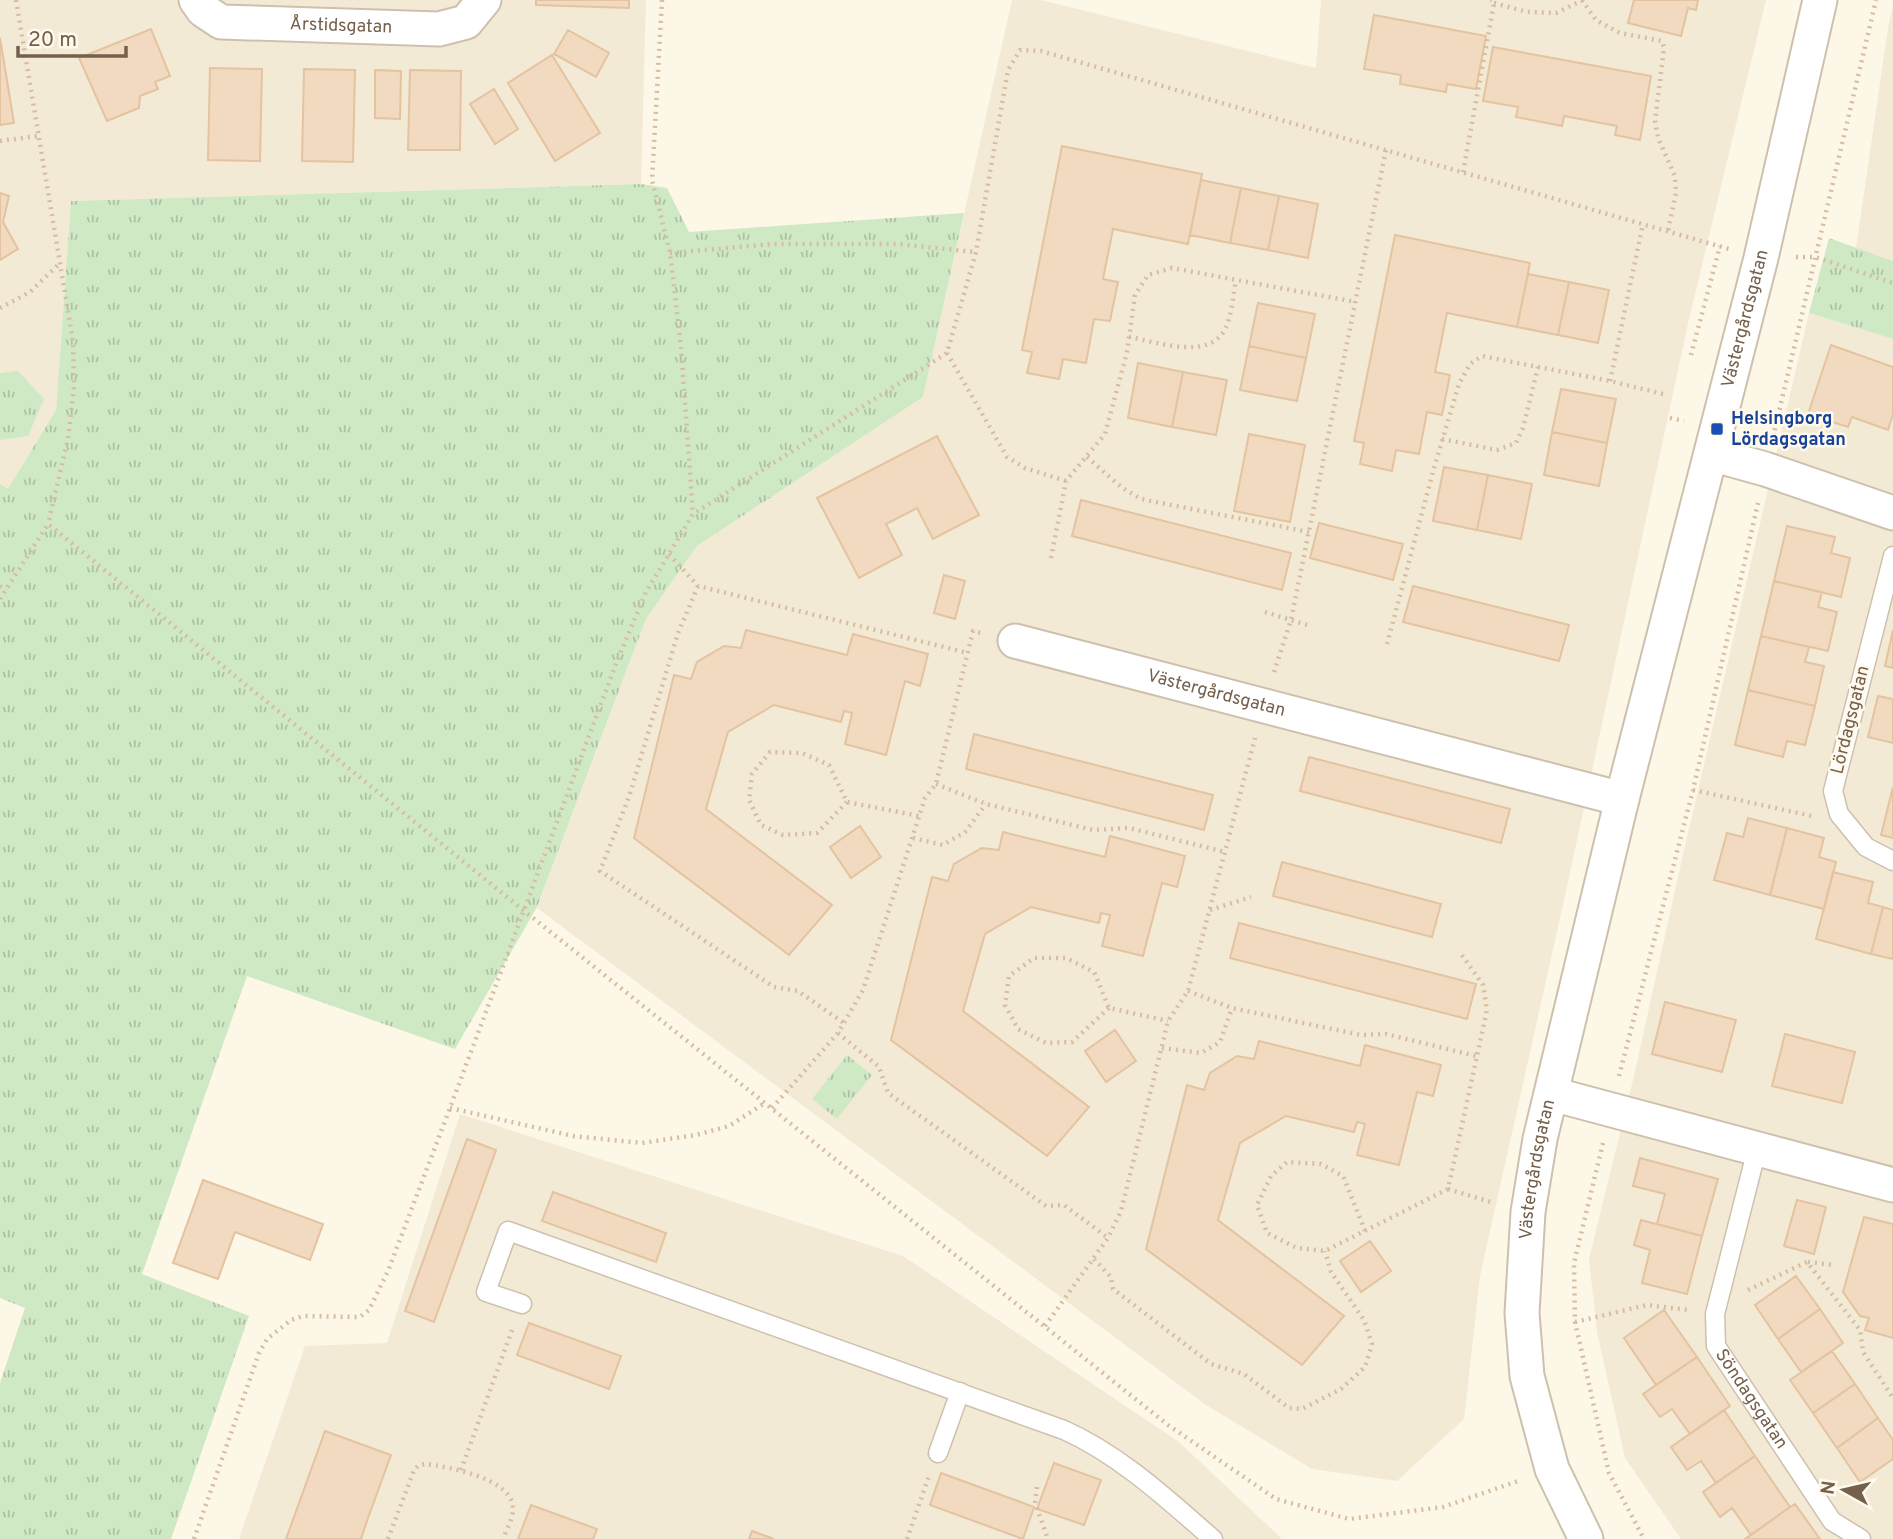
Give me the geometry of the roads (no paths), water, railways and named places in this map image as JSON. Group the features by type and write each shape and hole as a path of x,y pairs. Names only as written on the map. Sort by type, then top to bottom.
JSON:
{"street":[{"name":"Årstidsgatan","path":"195,0 203,10 221,22 439,29 466,22 484,0"},
{"name":"Västergårdsgatan","path":"1586,1539 1552,1469 1527,1376 1523,1343 1523,1282 1528,1213 1540,1139 1622,799 1761,258 1820,0"},
{"path":"1711,454 1765,469 1893,513"},
{"name":"Västergårdsgatan","path":"1015,641 1622,799"},
{"path":"1552,1094 1893,1185"}],"lane":[{"name":"Lördagsgatan","path":"1893,556 1833,791 1839,814 1866,847 1893,861"},
{"name":"Söndagsgatan","path":"1757,1149 1714,1314 1716,1346 1832,1521 1861,1539"},
{"path":"522,1304 486,1292 508,1231 1064,1430 1088,1441 1158,1492 1213,1539"},
{"path":"938,1453 960,1392"}],"place":[{"name":"Helsingborg Lördagsgatan","path":"1717,429"}]}
